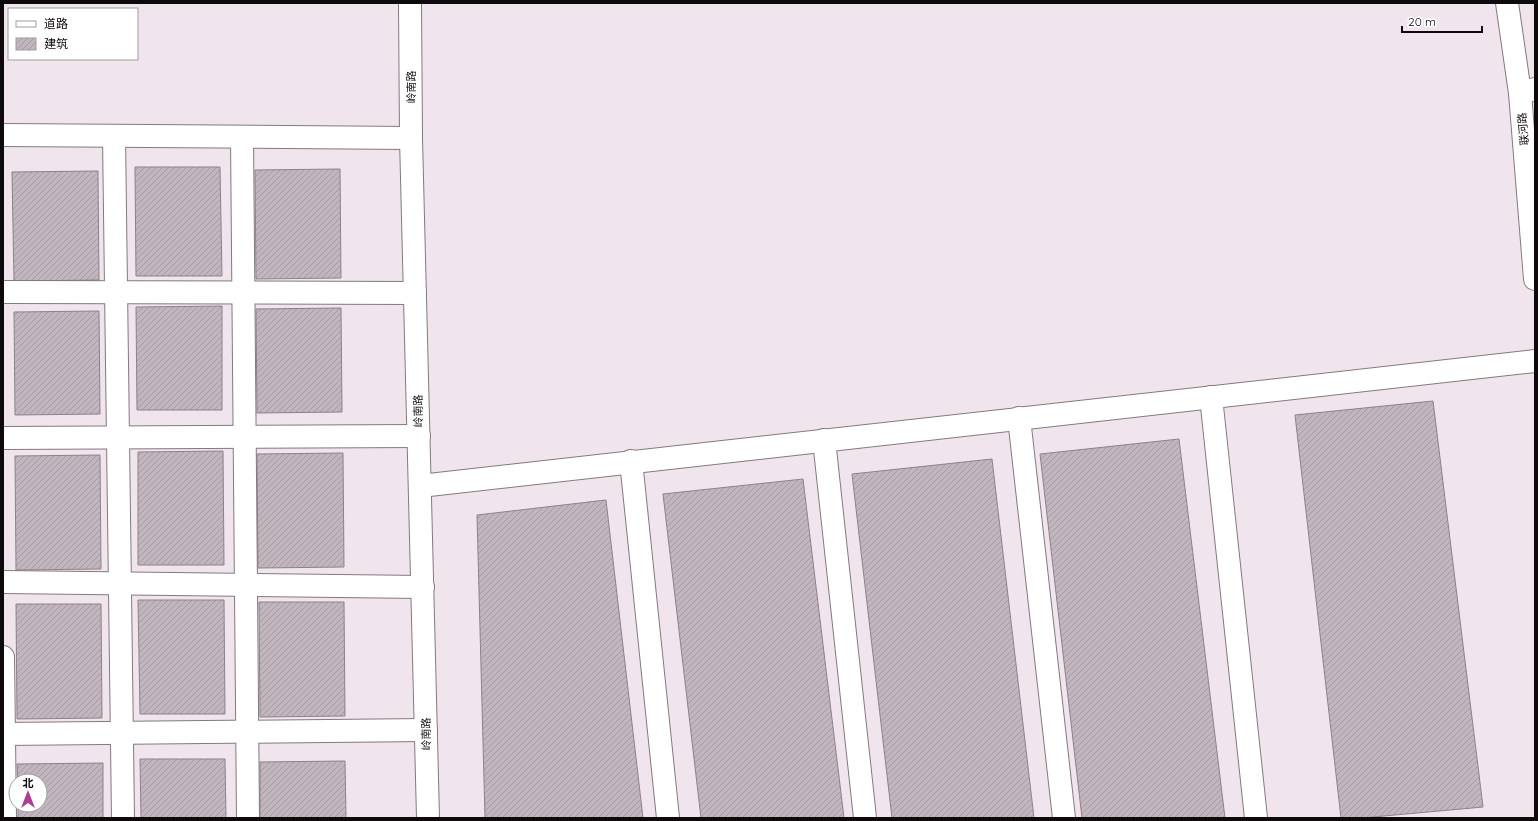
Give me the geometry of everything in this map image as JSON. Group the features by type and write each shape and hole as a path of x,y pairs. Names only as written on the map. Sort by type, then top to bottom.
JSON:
{"street":[{"name":"岭南路","path":"410,3 411,138 428,818"},
{"name":"联河路","path":"1508,3 1527,91 1535,279"},
{"path":"3,135 411,138"},
{"path":"114,136 123,818"},
{"path":"242,137 248,818"},
{"path":"3,292 415,293"},
{"path":"420,486 631,461 1535,361"},
{"path":"1211,397 1256,818"},
{"path":"1019,418 1064,818"},
{"path":"3,438 419,436"},
{"path":"824,440 866,818"},
{"path":"631,461 668,818"},
{"path":"3,582 423,587"},
{"path":"3,657 5,818"},
{"path":"3,734 426,730"}],"building":[{"path":"135,167 220,167 222,276 136,276"},
{"path":"340,169 341,278 256,279 255,170"},
{"path":"98,171 99,280 14,281 12,172"},
{"path":"222,306 222,410 137,410 136,307"},
{"path":"341,308 342,412 257,413 256,309"},
{"path":"99,311 100,414 15,415 14,312"},
{"path":"1433,401 1483,807 1362,818 1341,818 1295,415"},
{"path":"1179,439 1225,818 1082,818 1040,454"},
{"path":"223,451 224,565 138,565 138,452"},
{"path":"343,453 344,567 258,568 257,454"},
{"path":"100,455 101,569 16,570 15,456"},
{"path":"992,459 1034,818 892,818 852,474"},
{"path":"803,479 844,818 701,818 663,494"},
{"path":"606,500 643,818 485,818 477,515"},
{"path":"138,600 224,600 225,714 140,714"},
{"path":"259,602 344,602 345,716 260,717"},
{"path":"16,604 101,604 102,718 17,719"},
{"path":"140,759 225,759 226,818 141,818"},
{"path":"345,761 346,818 260,818 260,762"},
{"path":"103,763 103,818 18,818 18,813 48,813 48,773 18,773 17,764"}]}
